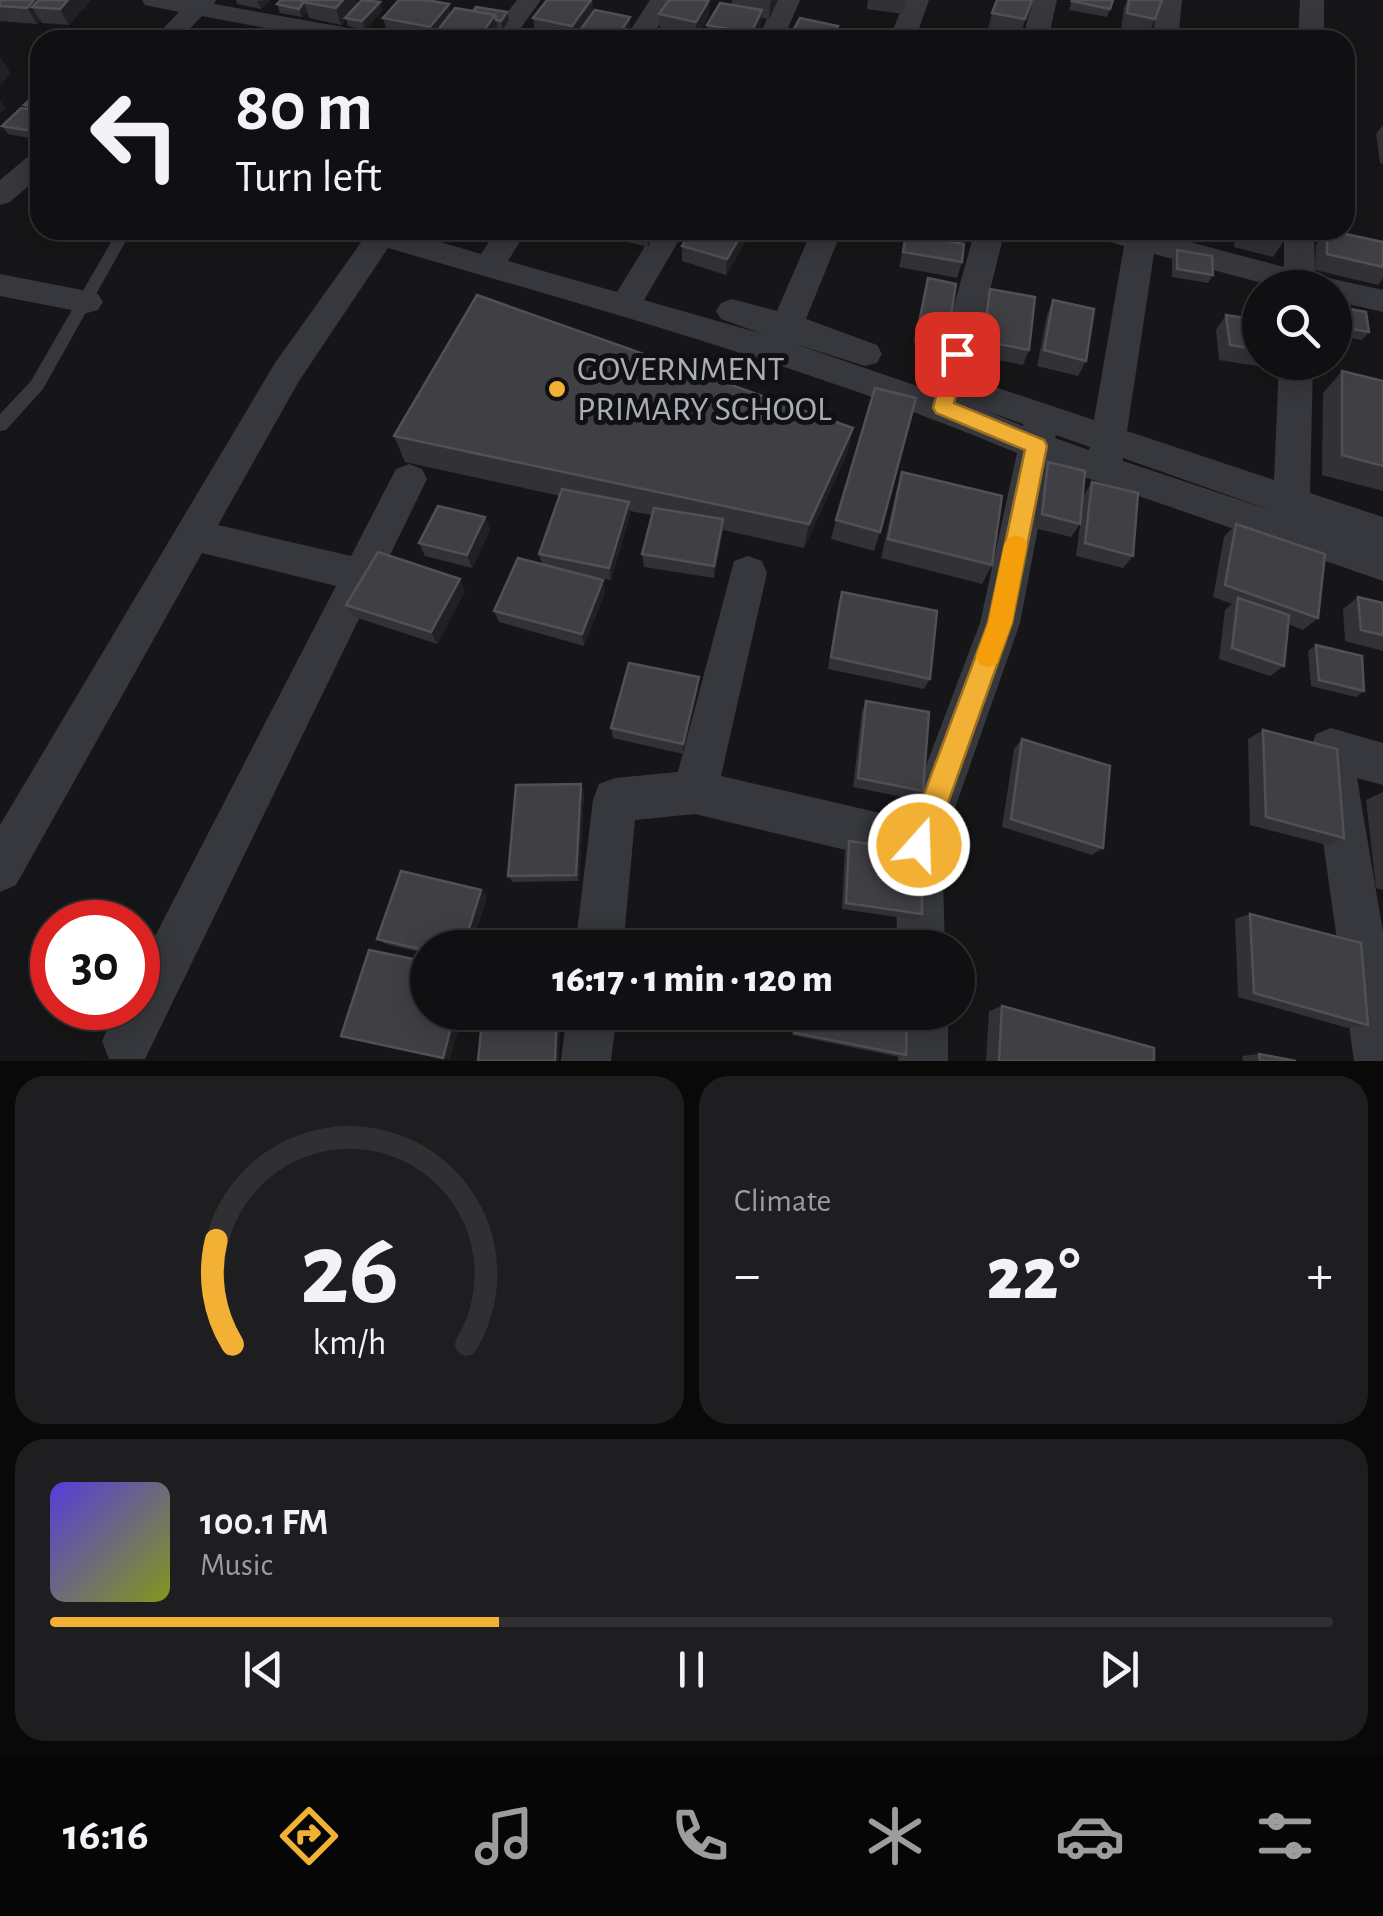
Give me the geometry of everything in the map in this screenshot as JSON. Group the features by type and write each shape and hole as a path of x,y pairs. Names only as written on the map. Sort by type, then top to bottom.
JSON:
{"street":[{"path":"154,0 201,3 249,30"},
{"path":"252,30 281,0"},
{"path":"506,30 528,0"},
{"path":"643,30 662,0"},
{"path":"774,30 788,0"},
{"path":"906,30 917,0"},
{"path":"1038,30 1045,0"},
{"path":"1167,30 1170,0"},
{"path":"1311,30 1312,0"},
{"path":"175,30 201,3"},
{"path":"0,869 287,372 371,240"},
{"path":"438,240 501,248"},
{"path":"469,240 632,295 779,336 1291,517 1383,564"},
{"path":"632,295 664,240"},
{"path":"779,336 822,240"},
{"path":"946,396 987,240"},
{"path":"1106,452 1141,240"},
{"path":"1161,240 1256,270"},
{"path":"1300,240 1305,270"},
{"path":"0,285 86,302"},
{"path":"1352,294 1383,301"},
{"path":"1291,517 1295,380"},
{"path":"921,930 919,845 1000,623 1040,431"},
{"path":"127,1041 409,479"},
{"path":"1291,517 1383,533"},
{"path":"193,535 361,575"},
{"path":"695,792 748,574"},
{"path":"1380,1061 1331,749 1383,764"},
{"path":"601,930 615,800 695,792 919,845"},
{"path":"586,1061 590,1030"},
{"path":"923,1030 924,1061"}],"lane":[{"path":"0,424 37,385 119,240"}],"building":[{"path":"0,0 34,0 27,8 0,6"},
{"path":"39,0 68,0 60,9 32,7"},
{"path":"281,0 305,0 299,9 277,4"},
{"path":"305,0 343,0 336,8"},
{"path":"362,0 380,2 362,21 345,18"},
{"path":"399,0 449,4 430,27 383,18"},
{"path":"547,0 591,0 572,26 533,18"},
{"path":"669,0 709,0 696,22 659,14"},
{"path":"997,0 1032,0 1025,19 992,13"},
{"path":"1073,0 1113,0 1110,9"},
{"path":"1129,0 1162,0 1155,19 1127,13"},
{"path":"720,3 762,10 752,30 707,25"},
{"path":"476,7 507,12 501,21 495,15 473,11"},
{"path":"455,8 495,15 484,30 438,30"},
{"path":"595,10 630,17 622,30 581,29"},
{"path":"800,18 838,26 836,30 793,30"},
{"path":"21,108 30,109 30,131 2,126"},
{"path":"1355,236 1383,242 1383,267 1327,254 1327,240 1355,240"},
{"path":"686,240 738,240 727,259 682,246"},
{"path":"905,240 964,244 962,262 903,252"},
{"path":"1177,250 1212,256 1213,275 1177,269"},
{"path":"928,278 956,284 948,334 918,328"},
{"path":"990,289 1035,297 1029,350 983,341"},
{"name":"GOVERNMENT PRIMARY SCHOOL","path":"477,295 853,428 809,524 394,436"},
{"path":"1053,300 1094,309 1086,361 1044,350"},
{"path":"1352,309 1366,312 1369,332 1352,329"},
{"path":"1226,315 1242,317 1242,347 1230,345"},
{"path":"1352,373 1383,381 1383,466 1342,455 1342,380 1352,380"},
{"path":"875,388 916,398 880,532 836,520"},
{"path":"1048,462 1085,471 1080,524 1042,514"},
{"path":"902,472 1002,496 992,565 888,539"},
{"path":"1092,482 1138,493 1133,556 1085,543"},
{"path":"562,489 629,502 609,568 539,554"},
{"path":"438,506 485,517 467,555 419,543"},
{"path":"654,508 723,519 714,566 642,554"},
{"path":"1236,524 1325,554 1318,618 1225,585"},
{"path":"378,552 460,579 431,632 346,605"},
{"path":"518,558 603,580 582,634 494,611"},
{"path":"842,592 937,611 930,679 831,657"},
{"path":"1358,597 1383,603 1383,635 1361,630"},
{"path":"1238,598 1289,615 1284,666 1232,648"},
{"path":"1316,645 1362,656 1364,691 1319,680"},
{"path":"629,663 699,677 683,744 611,728"},
{"path":"866,701 929,712 923,791 858,778"},
{"path":"1263,730 1337,749 1344,838 1266,817"},
{"path":"1022,739 1110,766 1103,848 1011,819"},
{"path":"581,784 576,875 508,876 516,785"},
{"path":"849,841 922,852 922,914 846,903"},
{"path":"401,871 481,890 469,930 410,930 410,947 377,939"},
{"path":"1250,914 1361,943 1368,1025 1254,993"},
{"path":"369,950 410,958 410,1030 450,1030 443,1058 341,1036"},
{"path":"1002,1006 1154,1048 1154,1061 999,1061"},
{"path":"481,1030 556,1030 555,1061 478,1061"},
{"path":"907,1030 906,1055 795,1033"},
{"path":"1259,1054 1296,1061 1260,1061"}],"slow traffic":[{"path":"988,656 1000,623 1016,545"}],"place":[{"name":"GOVERNMENT PRIMARY SCHOOL","path":"557,389"}],"route":[{"path":"919,845 1000,623 1036,446 943,408 957,354"}]}
